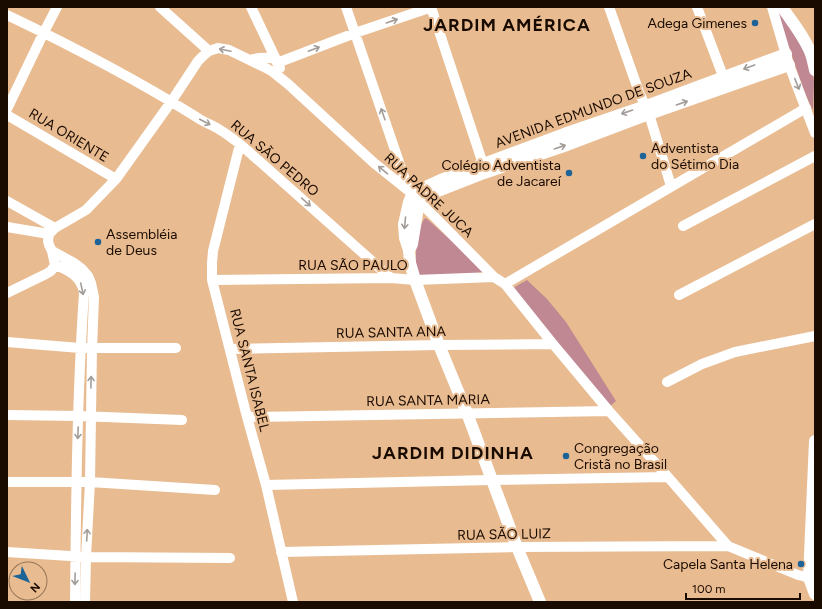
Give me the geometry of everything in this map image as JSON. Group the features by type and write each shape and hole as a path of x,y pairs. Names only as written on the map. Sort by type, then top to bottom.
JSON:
{"main road":[{"path":"782,7 809,50 815,70"},
{"name":"AVENIDA EDMUNDO DE SOUZA","path":"413,196 438,191 484,173 567,145 648,110 787,59"},
{"name":"AVENIDA EDMUNDO DE SOUZA","path":"413,196 419,190 442,179 564,134 648,110"},
{"path":"413,196 406,210 404,224 405,238 415,280 467,413 517,548 540,602"},
{"path":"815,440 812,578 815,594"}],"street":[{"path":"7,109 57,7"},
{"path":"7,294 51,271 55,266 48,240 52,231 86,210 116,180 198,61 209,51 160,7"},
{"path":"250,7 288,84"},
{"path":"346,7 413,196"},
{"path":"250,60 259,57 267,57 276,61 432,7 483,164"},
{"path":"609,7 639,92 648,110 672,186"},
{"path":"697,7 725,82"},
{"path":"772,7 787,59 815,133"},
{"name":"RUA SÃO PEDRO","path":"7,15 44,32 100,62 202,121 219,129 240,144 391,278"},
{"name":"RUA PADRE JUCA","path":"209,51 218,48 229,50 273,72 413,196 494,276 505,284 552,344 609,412 668,476 728,546 798,575 812,578"},
{"path":"505,284 806,108"},
{"name":"RUA ORIENTE","path":"7,115 116,180"},
{"name":"RUA SANTA ISABEL","path":"240,144 213,251 212,280 266,485 293,602"},
{"path":"683,226 815,156"},
{"path":"7,201 52,231"},
{"path":"679,295 815,224"},
{"path":"7,227 52,231"},
{"path":"52,251 82,269 88,276 94,297 90,482 75,602"},
{"path":"55,266 70,272 81,282 84,293 80,348 77,482 85,602"},
{"name":"RUA SÃO PAULO","path":"212,280 391,278 415,280 494,276"},
{"path":"667,382 702,364 735,352 815,336"},
{"path":"7,342 92,349 176,348"},
{"name":"RUA SANTA ANA","path":"230,349 439,344 552,344"},
{"name":"RUA SANTA MARIA","path":"247,417 609,412"},
{"path":"7,415 91,416 182,420"},
{"path":"266,485 668,476"},
{"path":"7,482 90,482 215,490"},
{"name":"RUA SÃO LUIZ","path":"281,552 728,546"},
{"path":"7,552 81,556 230,558"}],"shaded area":[{"path":"775,7 779,7 810,60 814,81 813,110 806,96"},
{"path":"425,218 483,269 483,272 424,278 421,277 415,270 418,236"},
{"path":"527,280 547,299 566,322 616,401 609,407 513,288"}],"place":[{"name":"Adega Gimenes","path":"755,23"},
{"name":"Adventista do Sétimo Dia","path":"643,156"},
{"name":"Colégio Adventista de Jacareí","path":"569,173"},
{"name":"Assembléia de Deus","path":"98,242"},
{"name":"Congregação Cristã no Brasil","path":"566,456"},
{"name":"Capela Santa Helena","path":"801,564"}],"district":[{"name":"JARDIM AMÉRICA","path":"507,25"},
{"name":"JARDIM DIDINHA","path":"453,453"}]}
